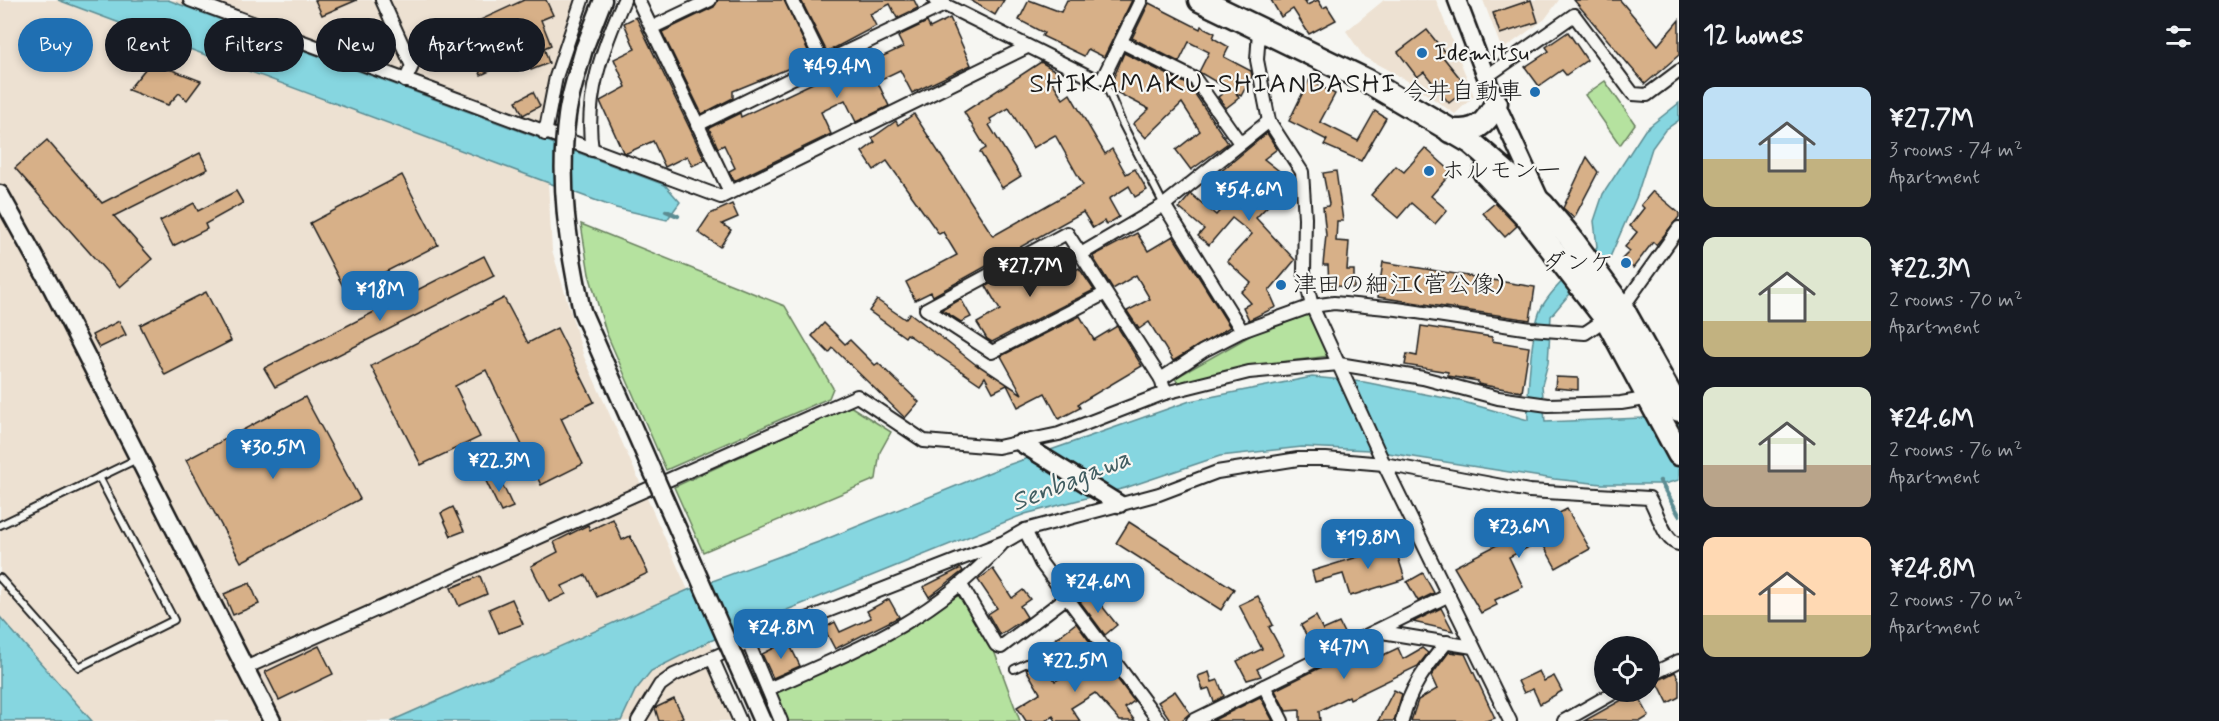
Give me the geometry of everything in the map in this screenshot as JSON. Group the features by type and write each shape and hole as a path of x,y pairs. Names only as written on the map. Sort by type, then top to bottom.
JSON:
{"highway":[{"path":"1200,0 1229,8 1259,31 1367,81 1448,131 1472,143 1518,183 1535,211 1608,306 1670,400 1679,454"},
{"path":"1448,131 1478,129 1488,120 1496,104"},
{"path":"1448,131 1461,149 1535,211"}],"street":[{"path":"190,0 545,134 721,197 1027,47"},
{"path":"382,0 412,66 405,81"},
{"path":"545,134 556,77 582,0"},
{"path":"603,0 584,49 567,114 563,179 568,245 582,311 762,721"},
{"path":"592,150 588,127 597,70 624,0"},
{"path":"638,0 730,192"},
{"path":"651,28 710,0"},
{"path":"792,0 823,63"},
{"path":"697,125 823,63 939,2 1094,79 1103,78 1141,0"},
{"path":"1457,0 1535,211"},
{"path":"1486,77 1574,15 1633,94 1647,94 1679,71"},
{"path":"1259,31 1257,60 1269,121 1302,172 1305,218 1304,272 1312,306 1384,464 1510,721"},
{"path":"1121,42 1195,79 1240,143"},
{"path":"1496,104 1518,183"},
{"path":"1082,254 1164,205 1269,121"},
{"path":"0,194 52,288 272,721"},
{"path":"1164,205 1242,331"},
{"path":"1161,379 1203,351 1242,331 1312,306 1334,303 1397,309 1531,329 1585,333 1679,228"},
{"path":"1104,294 992,352 926,309 1066,233 1082,254 1104,294 1161,379 1166,393"},
{"path":"245,668 857,396 924,441 998,447 1059,434 1166,393 1249,372 1339,364 1369,367 1548,405 1670,400"},
{"path":"1021,443 1119,504"},
{"path":"638,721 660,685 748,642 1004,542 1025,530 1159,494 1217,472 1273,462 1326,459 1384,464 1517,489 1649,498 1659,514 1667,537 1679,544"},
{"path":"1025,530 1041,563 1159,721"},
{"path":"768,689 869,645 916,619 961,585 1004,542"},
{"path":"961,585 996,645 1000,646 1067,597"},
{"path":"1193,721 1449,595"},
{"path":"1376,631 1473,647"},
{"path":"748,642 782,721"},
{"path":"1402,721 1414,686 1423,670 1447,642"},
{"path":"712,658 740,721"},
{"path":"1660,670 1679,661"},
{"path":"1264,686 1282,721"},
{"path":"1564,721 1597,702"}],"lane":[{"path":"1103,78 1122,123 1164,205"},
{"path":"0,525 138,458"},
{"path":"0,578 79,667 174,620 99,477"},
{"path":"1014,669 1044,655 1085,660 1106,649"}],"shaded area":[{"path":"0,0 56,0 105,18 105,72 192,72 192,51 204,55 204,72 250,72 548,183 552,250 584,357 688,590 391,721 92,721 0,617"},
{"path":"168,0 577,0 566,23 545,102 545,140 362,72 396,72 396,18 316,18 316,55 304,51 304,18 216,18"},
{"path":"1384,0 1436,0 1474,96 1455,114 1406,80 1364,57 1346,31"},
{"path":"1483,0 1559,0 1545,19 1502,50"},
{"path":"710,641 744,721 621,721 635,691 651,671"}],"green space":[{"path":"1605,81 1635,124 1620,145 1585,95"},
{"path":"581,224 785,306 833,388 829,398 666,470 606,332 589,274"},
{"path":"1308,315 1329,356 1252,366 1178,384 1175,378 1255,333"},
{"path":"850,406 891,432 880,452 876,479 703,552 674,487"},
{"path":"963,595 993,648 1020,721 786,721 774,693 909,628 954,597"}],"water":[{"path":"58,0 168,0 216,18 204,18 204,54 192,50 192,18 106,18"},
{"path":"304,51 316,55 316,72 361,72 665,185 680,202 667,220 616,208 251,72 304,72"},
{"name":"Senbagawa","path":"1679,103 1679,120 1665,130 1652,148 1636,198 1610,257 1567,297 1551,316 1548,363 1542,385 1545,422 1642,418 1679,411 1679,480 1664,484 1602,484 1554,479 1369,450 1302,447 1220,456 1125,488 1025,514 710,641 651,671 635,691 621,721 391,721 688,590 824,540 1005,466 1190,401 1312,377 1364,382 1460,401 1528,420 1529,378 1535,327 1543,305 1561,282 1597,247 1594,221 1603,194 1645,130"},
{"path":"0,617 92,721 0,721"}],"building":[{"path":"315,0 357,0 322,15"},
{"path":"524,0 546,0 553,15 545,18 485,18"},
{"path":"718,0 784,0 812,59 733,91 733,98 702,114 662,32 714,7"},
{"path":"801,0 914,0 918,8 897,18 890,4 870,14 876,26 827,52"},
{"path":"970,0 1004,0 995,15"},
{"path":"1029,0 1061,12 1067,0 1132,0 1104,57 1088,49 1084,56 1042,36 1044,33 1019,20"},
{"path":"1271,0 1308,0 1305,2 1307,5 1318,0 1323,8 1327,6 1336,20 1309,34 1293,9 1281,17"},
{"path":"1531,0 1538,22 1500,34 1493,13"},
{"path":"1574,0 1620,0 1658,45 1679,20 1679,55 1645,84"},
{"path":"1149,3 1200,29 1201,26 1215,33 1213,38 1229,47 1224,57 1251,71 1252,76 1241,96 1236,93 1239,98 1226,108 1218,97 1228,89 1199,72 1209,52 1189,42 1179,62 1132,38"},
{"path":"636,17 705,160 692,166 687,156 665,167 653,141 627,153 623,152 600,101 626,87 614,59 635,49 624,23"},
{"path":"950,18 971,65 912,93 900,70 877,81 889,106 856,122 845,100 821,112 831,134 734,181 729,171 735,168 724,145 718,148 709,128 740,113 741,117 840,70 842,75 903,47 898,37 904,33 927,22 930,28"},
{"path":"545,30 551,45 545,48"},
{"path":"1427,30 1446,54 1443,57 1468,88 1449,103 1424,72 1417,77 1398,52"},
{"path":"1568,32 1587,60 1566,75 1562,70 1539,86 1525,67 1549,51 1546,47"},
{"path":"545,51 549,63 545,65"},
{"path":"1124,53 1189,85 1228,143 1191,170 1176,150 1200,131 1182,103 1146,138 1133,124 1149,109 1114,91 1111,84"},
{"path":"1041,62 1059,73 1050,78 1063,99 1070,94 1105,154 1112,149 1126,174 1135,169 1147,190 1135,197 1129,186 1109,199 1119,217 1106,225 1104,221 1093,228 1083,212 933,296 931,292 915,300 906,282 957,255 943,232 939,234 887,161 874,170 862,152 875,142 872,138 896,121 898,125 914,114 993,236 1083,185 1055,135 1033,148 1009,108 990,119 992,123 989,125 1021,176 1002,188 980,152 986,148 964,112"},
{"path":"143,72 177,72 201,81 187,100 179,93 168,105 128,90"},
{"path":"1309,80 1335,94 1320,122 1358,141 1375,111 1386,118 1361,161 1324,145 1327,140 1289,121"},
{"path":"533,92 540,106 523,115 516,101"},
{"path":"1267,133 1277,149 1264,159 1292,181 1256,218 1295,260 1269,291 1276,307 1249,320 1243,307 1251,303 1241,292 1251,283 1227,261 1252,234 1232,218 1209,245 1198,236 1204,229 1179,208 1191,194 1216,215 1233,196 1213,178"},
{"path":"47,140 102,203 200,153 208,169 114,216 152,259 120,287 15,168"},
{"path":"1425,148 1452,172 1431,196 1447,210 1435,224 1411,203 1398,218 1371,195 1396,166 1404,172"},
{"path":"1587,157 1598,172 1574,218 1563,208"},
{"path":"1336,171 1343,221 1337,221 1336,241 1349,242 1347,270 1354,270 1354,288 1329,285 1328,265 1323,265 1326,235 1323,207 1329,204 1323,173"},
{"path":"402,175 438,245 346,292 310,223"},
{"path":"236,191 243,203 205,224 207,229 173,246 160,221 194,203 198,211"},
{"path":"1653,191 1679,213 1679,217 1656,245 1653,242 1633,268 1622,259 1630,251 1625,247 1637,232 1630,226 1644,208 1641,205"},
{"path":"1495,203 1517,226 1505,237 1483,213"},
{"path":"732,204 738,217 722,224 731,230 720,247 698,232 710,214"},
{"path":"1137,233 1148,251 1173,236 1230,327 1173,361 1149,322 1139,329 1127,311 1150,299 1136,275 1113,289 1093,256"},
{"path":"484,256 494,276 275,387 264,368"},
{"path":"1039,258 1054,282 1079,268 1094,290 992,342 987,339 977,323 1000,310 986,286"},
{"path":"1383,262 1535,287 1530,320 1378,297"},
{"path":"206,292 231,341 165,375 140,325"},
{"path":"504,298 528,343 557,328 594,402 561,418 583,464 541,485 486,370 455,386 480,437 421,465 371,366"},
{"path":"961,299 971,317 961,322 942,310"},
{"path":"877,300 905,319 910,313 979,367 978,365 1022,394 1001,356 1080,316 1094,340 1117,326 1142,366 1078,404 1080,408 1059,419 1045,393 1018,407 1007,385 993,392 985,377 980,384 907,334 905,337 869,311"},
{"path":"119,321 126,335 99,348 92,335"},
{"path":"824,323 845,344 850,340 875,365 878,363 919,402 905,418 833,348 829,353 812,336"},
{"path":"1421,326 1492,337 1492,341 1529,347 1522,392 1448,376 1448,372 1405,365 1407,354 1417,356"},
{"path":"1556,377 1578,378 1578,390 1555,388"},
{"path":"305,397 360,499 241,562 186,460"},
{"path":"497,473 513,507 501,512 485,479"},
{"path":"453,507 464,531 451,536 441,513"},
{"path":"1567,509 1590,549 1556,568 1541,541 1509,557 1523,587 1495,600 1497,605 1481,613 1454,567"},
{"path":"613,519 622,540 630,536 648,573 597,597 586,575 562,586 566,594 549,602 531,566 558,552 554,542 588,525 590,530"},
{"path":"1129,522 1234,589 1221,610 1116,543"},
{"path":"1406,542 1409,554 1398,557 1405,579 1350,596 1343,574 1315,582 1312,571"},
{"path":"961,568 963,571 929,597 923,587"},
{"path":"993,569 1012,598 1023,590 1030,599 1020,606 1027,617 1000,635 988,614 997,608 978,580"},
{"path":"1423,573 1434,593 1418,601 1407,582"},
{"path":"480,576 487,594 459,606 451,588"},
{"path":"250,583 259,604 233,615 224,594"},
{"path":"1088,592 1095,603 1098,601 1117,625 1105,635 1078,599"},
{"path":"1258,596 1273,625 1269,627 1284,655 1257,669 1261,676 1247,680 1237,661 1262,649 1239,605"},
{"path":"512,599 523,624 499,633 489,609"},
{"path":"889,599 899,617 835,649 824,628 835,622 840,632 871,618 867,611"},
{"path":"1441,608 1453,631 1413,622"},
{"path":"1316,616 1323,630 1339,623 1346,637 1315,652 1301,625"},
{"path":"1076,623 1095,649 1084,655 1040,651"},
{"path":"788,641 800,666 773,678 762,654"},
{"path":"1370,643 1377,658 1398,648 1403,659 1422,648 1428,653 1418,666 1350,699 1349,696 1319,711 1320,721 1300,721 1300,710 1286,711 1275,690"},
{"path":"319,646 333,674 279,700 265,672"},
{"path":"1449,652 1465,654 1495,718 1486,721 1411,721 1418,700 1437,689 1431,676"},
{"path":"1101,657 1134,701 1125,708 1135,721 1120,721 1095,693 1071,708 1080,721 1056,721 1053,716 1045,721 1026,721 1017,707 1040,693 1026,669 1044,661 1055,681"},
{"path":"1539,671 1544,681 1554,676 1562,691 1540,704 1533,689 1524,693 1518,681"},
{"path":"1209,672 1212,682 1218,680 1224,696 1214,702 1209,688 1203,690 1198,676"},
{"path":"1675,672 1679,680 1679,697 1668,703 1660,687 1660,680"},
{"path":"1394,690 1402,694 1394,721 1378,721"},
{"path":"1175,691 1190,713 1181,721 1171,721 1158,702"},
{"path":"1260,697 1273,721 1212,721"},
{"path":"674,699 683,717 675,721 659,721 655,708"},
{"path":"1618,702 1641,702 1649,716 1641,721 1584,721"}],"waterway":[{"path":"666,211 678,216"},
{"path":"1660,481 1679,515"}],"place":[{"name":"Idemitsu","path":"1422,53"},
{"name":"今井自動車","path":"1535,92"},
{"name":"ホルモン一","path":"1429,171"},
{"name":"ダンケ","path":"1626,263"},
{"name":"津田の細江(菅公像)","path":"1281,285"}],"district":[{"name":"SHIKAMAKU-SHIANBASHI","path":"1213,84"}]}
